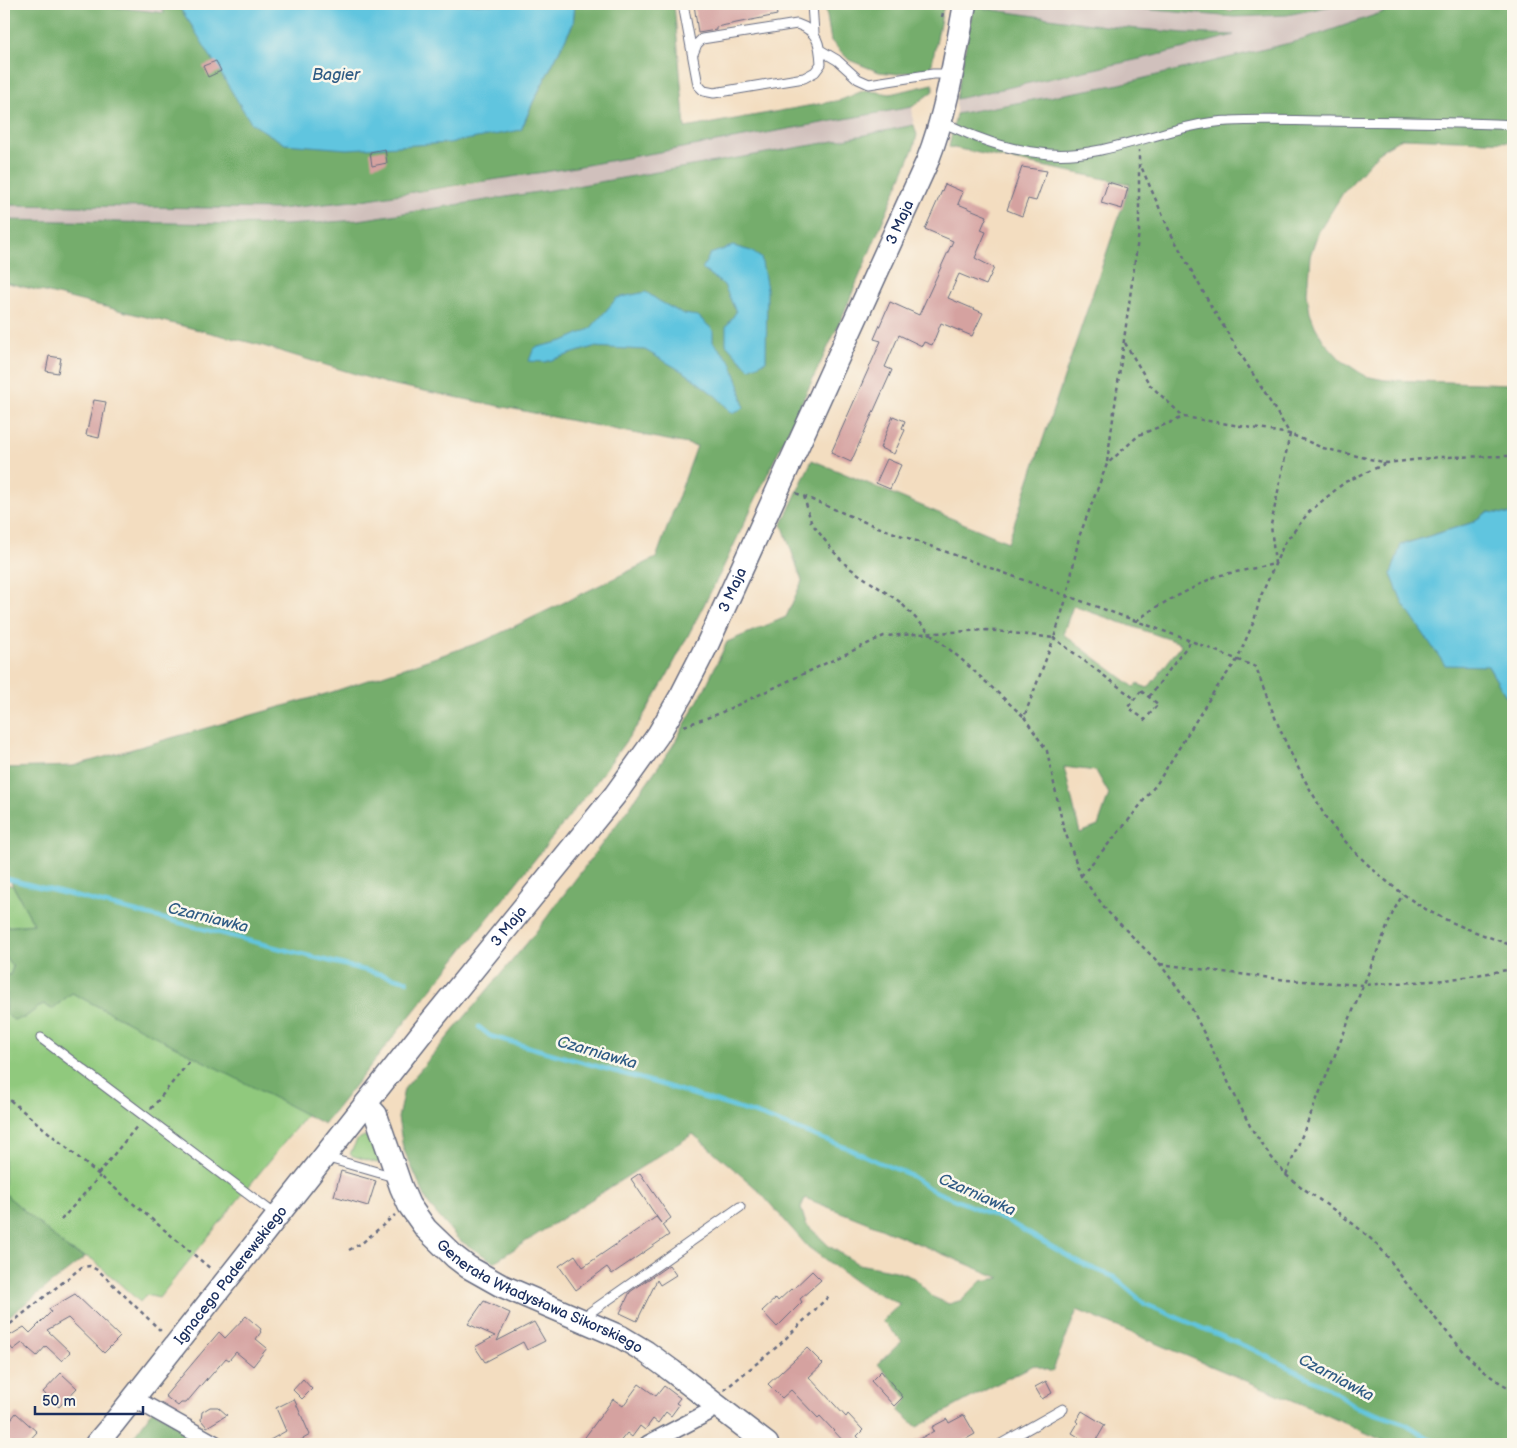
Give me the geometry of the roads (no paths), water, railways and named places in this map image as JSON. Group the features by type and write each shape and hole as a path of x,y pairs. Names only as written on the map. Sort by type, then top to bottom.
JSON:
{"main road":[{"name":"3 Maja","path":"366,1104 615,795 658,735 697,666 781,486 935,143 952,74 966,4"},
{"name":"Ignacego Paderewskiego","path":"96,1444 366,1104"},
{"name":"Generała Władysława Sikorskiego","path":"366,1104 376,1115 409,1205 416,1218 440,1244 468,1267 500,1285 580,1319 646,1352 767,1444"}],"street":[{"path":"133,1398 215,1444"},
{"path":"648,1444 707,1413 715,1403"}],"lane":[{"path":"683,4 698,85 704,91 714,93 804,78 815,72 822,64 820,50 814,34 812,4"},
{"path":"693,54 697,44 702,39 797,24 814,34"},
{"path":"820,50 837,60 858,79 869,84 933,74 952,74"},
{"path":"941,122 976,137 1009,148 1050,154 1084,152 1139,140 1179,128 1229,121 1513,125"},
{"path":"40,1038 277,1216"},
{"path":"325,1156 398,1178"},
{"path":"580,1319 740,1208"},
{"path":"1001,1444 1063,1409"}],"water":[{"name":"Bagier","path":"177,4 575,4 573,24 533,102 521,130 449,143 347,149 285,144 251,123"},
{"path":"733,246 751,251 761,258 767,289 766,361 749,369 726,344 726,327 736,312 724,285 702,269 710,254"},
{"path":"646,292 683,314 698,316 713,330 713,342 731,362 744,408 732,413 717,397 687,374 645,350 593,347 545,362 529,361 534,348 563,341 590,329 617,298"},
{"path":"1488,512 1513,515 1513,701 1507,698 1488,666 1445,665 1403,604 1391,574 1401,545 1471,523"}],"waterway":[{"name":"Czarniawka","path":"4,878 407,981"},
{"name":"Czarniawka","path":"479,1027 490,1036 663,1085 759,1115 850,1149 908,1174 932,1190 1011,1223 1078,1262 1114,1277 1145,1304 1252,1349 1327,1387 1356,1407 1406,1424 1438,1444"}]}
